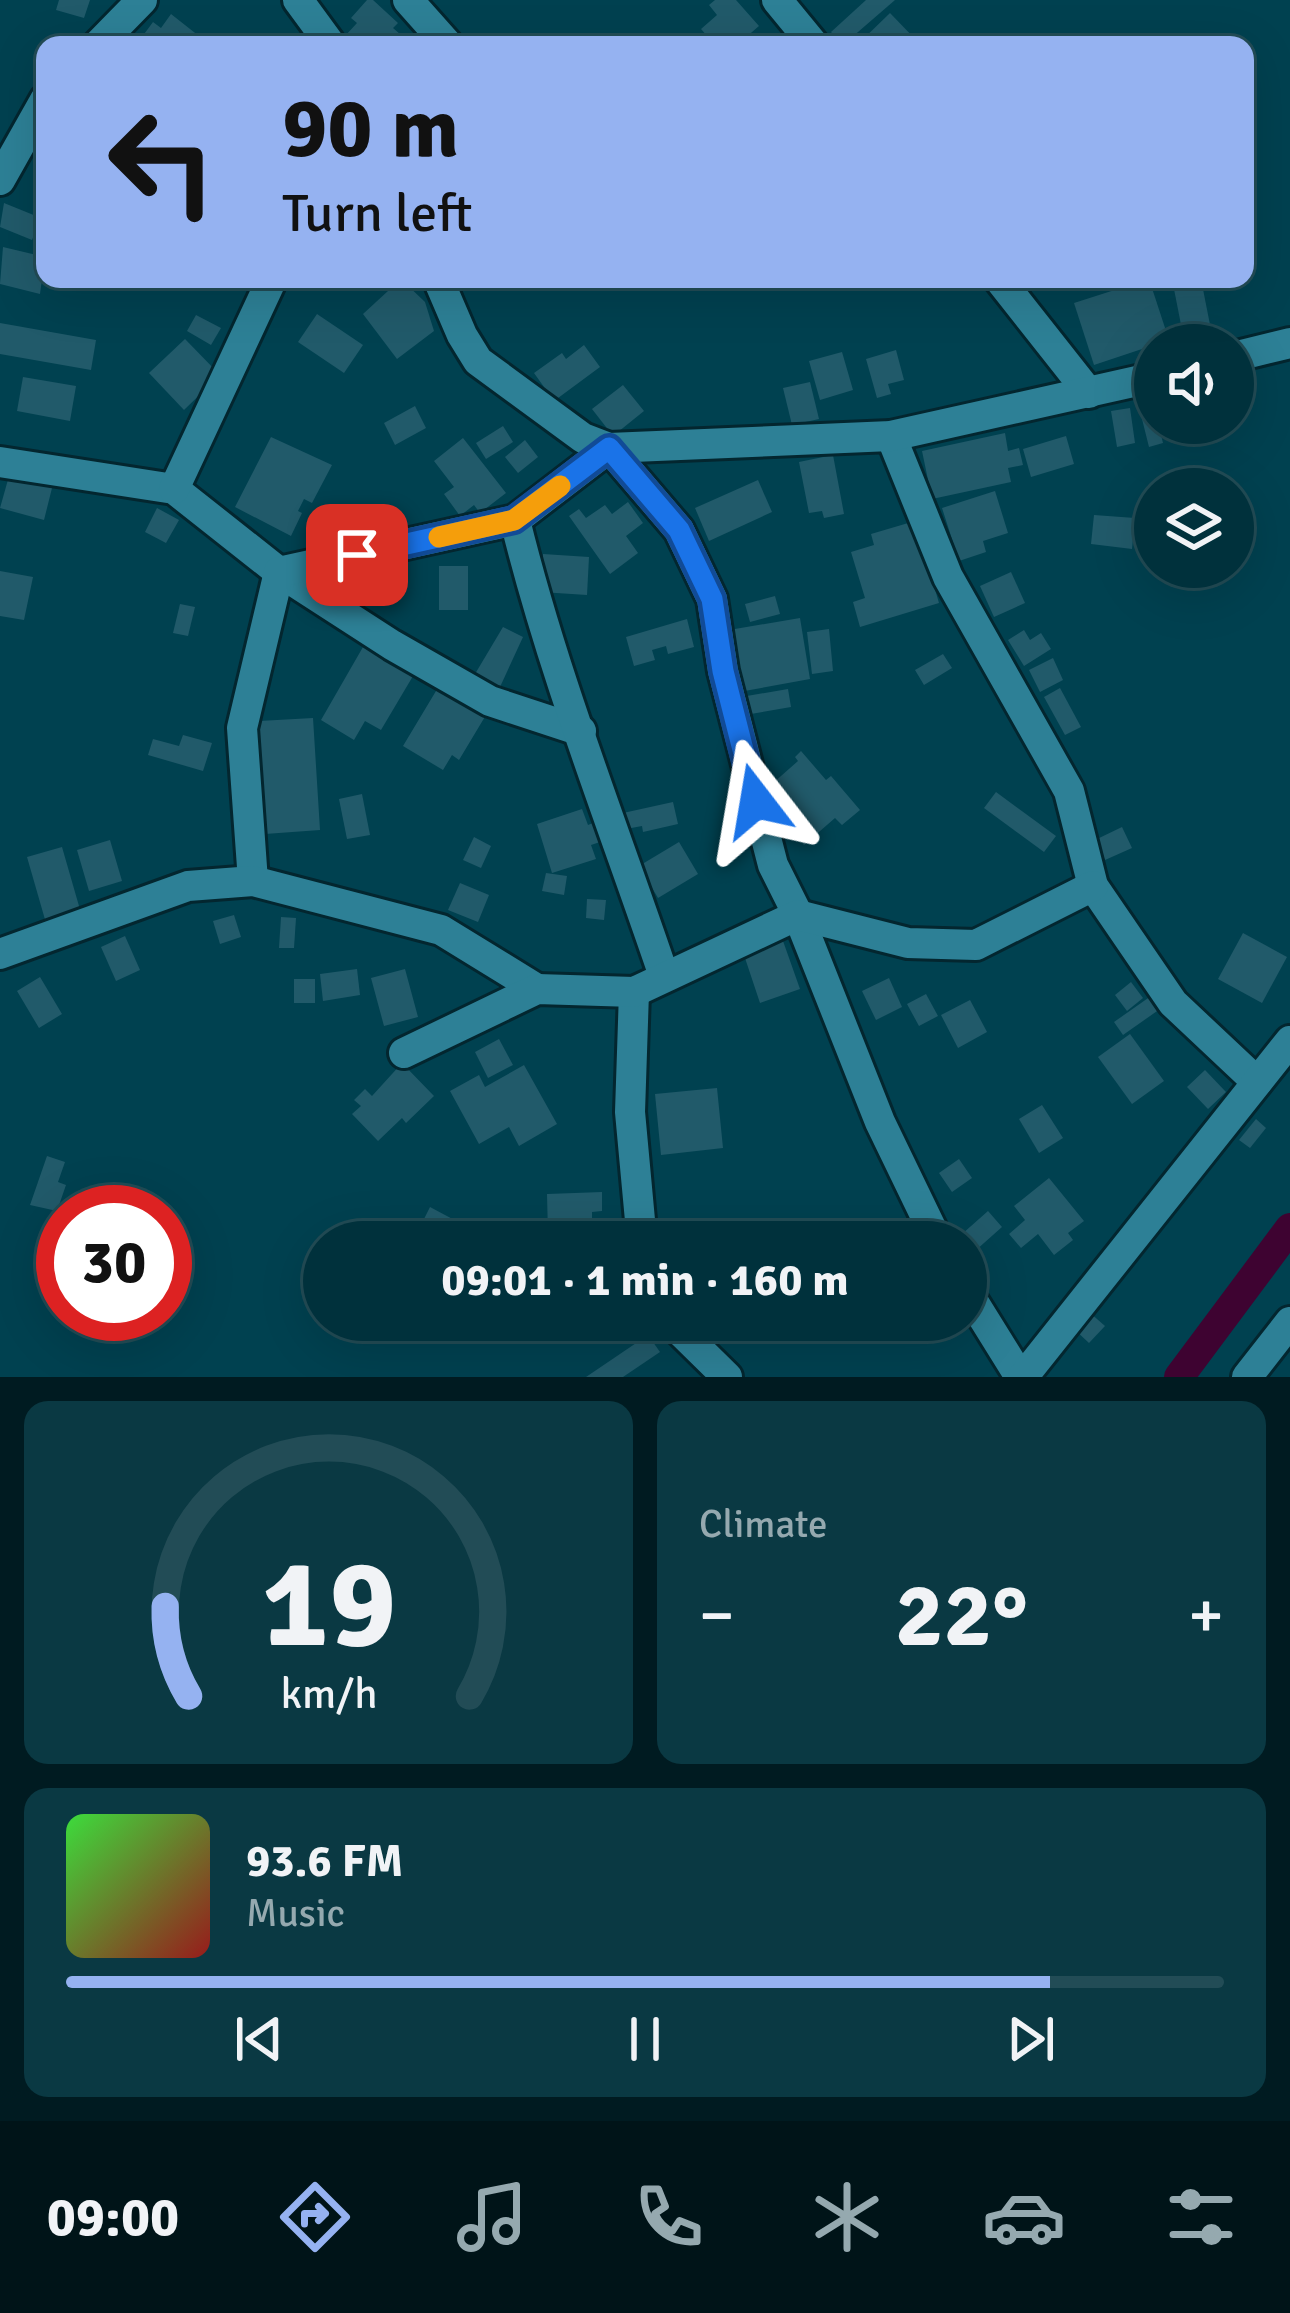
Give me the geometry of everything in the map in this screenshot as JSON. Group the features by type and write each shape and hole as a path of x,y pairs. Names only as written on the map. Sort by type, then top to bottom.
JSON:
{"street":[{"path":"107,36 142,0"},
{"path":"298,0 324,36"},
{"path":"408,0 440,36"},
{"path":"778,0 807,36"},
{"path":"0,180 36,116"},
{"path":"174,489 268,288"},
{"path":"442,288 478,361 583,438 609,448 891,436 1134,382"},
{"path":"1006,288 1089,393"},
{"path":"1254,352 1290,343"},
{"path":"891,436 948,578 1069,791 1093,886 1173,1003 1257,1082"},
{"path":"279,572 514,520 609,448"},
{"path":"609,448 679,530 712,599 723,671 773,865 880,1122 928,1221"},
{"path":"0,462 174,489 279,572 392,645 490,701 581,731"},
{"path":"514,520 541,626 664,976"},
{"path":"253,881 242,728 279,572"},
{"path":"0,954 188,886 253,881 441,930 537,989"},
{"path":"404,1053 537,989 634,992 798,916 908,943 976,945 1093,886"},
{"path":"634,992 630,1112 640,1221"},
{"path":"987,1323 1022,1377 1290,1041"},
{"path":"1247,1377 1290,1322"},
{"path":"690,1341 727,1377"}],"building":[{"path":"59,0 90,0 84,18 56,10"},
{"path":"367,0 373,0 398,23 393,28 402,36 345,36 357,23 351,18"},
{"path":"715,0 736,0 759,26 747,36 707,36 701,29 717,15 709,5"},
{"path":"866,0 895,0 853,36 831,32"},
{"path":"890,13 912,36 866,36"},
{"path":"171,14 199,36 143,36 153,22 161,28"},
{"path":"4,203 36,216 32,240 0,227"},
{"path":"3,247 36,255 40,294 0,284"},
{"path":"391,288 410,288 425,302 434,331 397,359 363,314"},
{"path":"1121,288 1152,288 1164,324 1134,324 1134,352 1094,365 1074,303"},
{"path":"1174,288 1203,288 1210,324 1181,324"},
{"path":"317,314 363,345 344,373 298,342"},
{"path":"196,315 221,328 211,345 187,331"},
{"path":"0,323 96,340 91,370 0,354"},
{"path":"185,339 220,375 184,410 149,373"},
{"path":"584,345 600,367 554,401 534,373 562,353 566,359"},
{"path":"896,350 904,380 888,384 891,394 877,398 866,359"},
{"path":"842,352 853,390 820,400 809,361"},
{"path":"23,377 76,386 70,421 17,411"},
{"path":"810,382 819,419 792,425 783,388"},
{"path":"623,385 644,411 613,436 592,409"},
{"path":"415,406 426,428 395,445 384,423"},
{"path":"1130,408 1134,443 1117,447 1111,411"},
{"path":"503,426 513,442 486,459 476,443"},
{"path":"1005,433 1008,451 1019,448 1023,465 1008,468 1011,482 932,499 922,451"},
{"path":"1066,436 1074,464 1031,477 1023,449"},
{"path":"271,437 332,465 312,503 304,499 291,536 235,507"},
{"path":"463,438 506,493 480,513 474,505 460,516 444,494 454,487 434,461"},
{"path":"525,440 538,457 518,473 505,457"},
{"path":"833,455 844,514 824,518 822,511 809,513 799,462"},
{"path":"9,476 52,488 44,520 0,508"},
{"path":"758,480 772,512 709,541 695,508"},
{"path":"995,491 1008,533 983,541 986,552 959,561 942,508"},
{"path":"628,502 643,523 626,536 638,553 610,574 569,516 579,509 586,518 605,505 612,514"},
{"path":"157,508 179,520 166,543 145,532"},
{"path":"1094,515 1134,518 1132,549 1091,544"},
{"path":"915,521 939,603 860,627 853,602 865,598 851,552 874,545 871,534"},
{"path":"543,554 589,557 587,595 541,592"},
{"path":"345,561 382,562 382,603 344,602"},
{"path":"439,566 468,566 468,610 439,610"},
{"path":"0,571 33,577 24,620 0,616"},
{"path":"1011,572 1025,603 994,617 980,586"},
{"path":"775,596 780,614 750,622 745,604"},
{"path":"180,604 195,607 188,636 173,633"},
{"path":"800,618 810,679 739,692 729,630"},
{"path":"687,619 694,647 668,654 666,646 652,650 655,660 634,666 626,637"},
{"path":"503,627 523,637 500,687 475,674"},
{"path":"829,629 833,671 812,674 807,632"},
{"path":"1024,630 1030,640 1041,633 1051,649 1024,666 1008,640"},
{"path":"363,647 413,676 381,730 365,721 354,740 321,720"},
{"path":"943,654 952,668 924,685 915,670"},
{"path":"1053,658 1063,680 1040,692 1029,670"},
{"path":"439,686 486,715 459,760 452,755 443,770 403,746"},
{"path":"1060,688 1081,727 1065,735 1044,697"},
{"path":"788,689 791,707 745,715 741,697"},
{"path":"313,718 320,830 265,834 259,721"},
{"path":"183,735 212,743 203,771 148,755 153,739 179,746"},
{"path":"801,751 860,810 842,825 835,818 804,845 777,815 782,811 764,791 798,761 795,757"},
{"path":"996,792 1056,836 1044,852 984,808"},
{"path":"362,794 370,835 347,839 339,799"},
{"path":"673,802 678,824 643,832 642,826 626,829 623,813"},
{"path":"582,809 600,842 591,845 596,859 552,873 537,824"},
{"path":"1122,827 1132,848 1105,860 1095,840"},
{"path":"474,837 491,846 481,868 463,860"},
{"path":"110,840 122,881 89,891 77,850"},
{"path":"679,842 698,874 658,898 639,866"},
{"path":"62,847 81,913 46,923 27,857"},
{"path":"546,873 567,876 564,895 542,891"},
{"path":"460,883 489,895 478,922 448,910"},
{"path":"587,899 606,900 604,920 586,918"},
{"path":"234,915 241,937 220,944 213,921"},
{"path":"281,917 296,918 294,948 279,948"},
{"path":"1243,933 1287,957 1262,1003 1218,979"},
{"path":"125,936 140,970 116,981 101,947"},
{"path":"783,941 800,989 760,1003 744,955"},
{"path":"357,969 360,995 323,1001 320,974"},
{"path":"405,969 418,1017 384,1026 371,978"},
{"path":"40,977 62,1014 39,1028 17,991"},
{"path":"889,978 902,1007 876,1020 862,991"},
{"path":"294,979 315,979 315,1003 294,1003"},
{"path":"1131,982 1143,998 1127,1011 1115,995"},
{"path":"926,994 938,1016 919,1026 907,1004"},
{"path":"1151,996 1160,1009 1123,1035 1114,1022"},
{"path":"970,1000 987,1032 958,1048 941,1015"},
{"path":"1130,1034 1164,1081 1132,1104 1098,1057"},
{"path":"499,1039 513,1065 488,1078 475,1052"},
{"path":"402,1063 434,1096 378,1141 352,1114 361,1106 354,1100 365,1089 372,1096"},
{"path":"524,1065 557,1124 519,1146 509,1127 479,1144 450,1091 479,1075 485,1087"},
{"path":"1205,1070 1226,1092 1208,1109 1187,1087"},
{"path":"717,1088 723,1148 661,1155 655,1094"},
{"path":"1042,1105 1063,1138 1039,1153 1019,1119"},
{"path":"1256,1119 1266,1128 1250,1148 1239,1140"},
{"path":"47,1156 65,1162 58,1182 66,1185 37,1185"},
{"path":"959,1159 972,1178 952,1192 939,1173"},
{"path":"1049,1178 1084,1221 1068,1233 1073,1240 1054,1255 1038,1234 1021,1248 1009,1234 1025,1220 1014,1206"},
{"path":"602,1192 602,1211 592,1212 592,1221 548,1221 547,1194"},
{"path":"430,1207 456,1221 423,1221"},
{"path":"988,1211 1002,1227 987,1240 987,1221 977,1221"},
{"path":"1089,1312 1105,1326 1089,1343 1074,1329"},
{"path":"639,1341 652,1341 660,1352 623,1377 586,1377"}],"waterway":[{"path":"1179,1377 1290,1228"}],"slow traffic":[{"path":"439,537 514,520 560,486"}],"route":[{"path":"357,555 514,520 609,448 679,530 712,599 723,671 756,801"}]}
